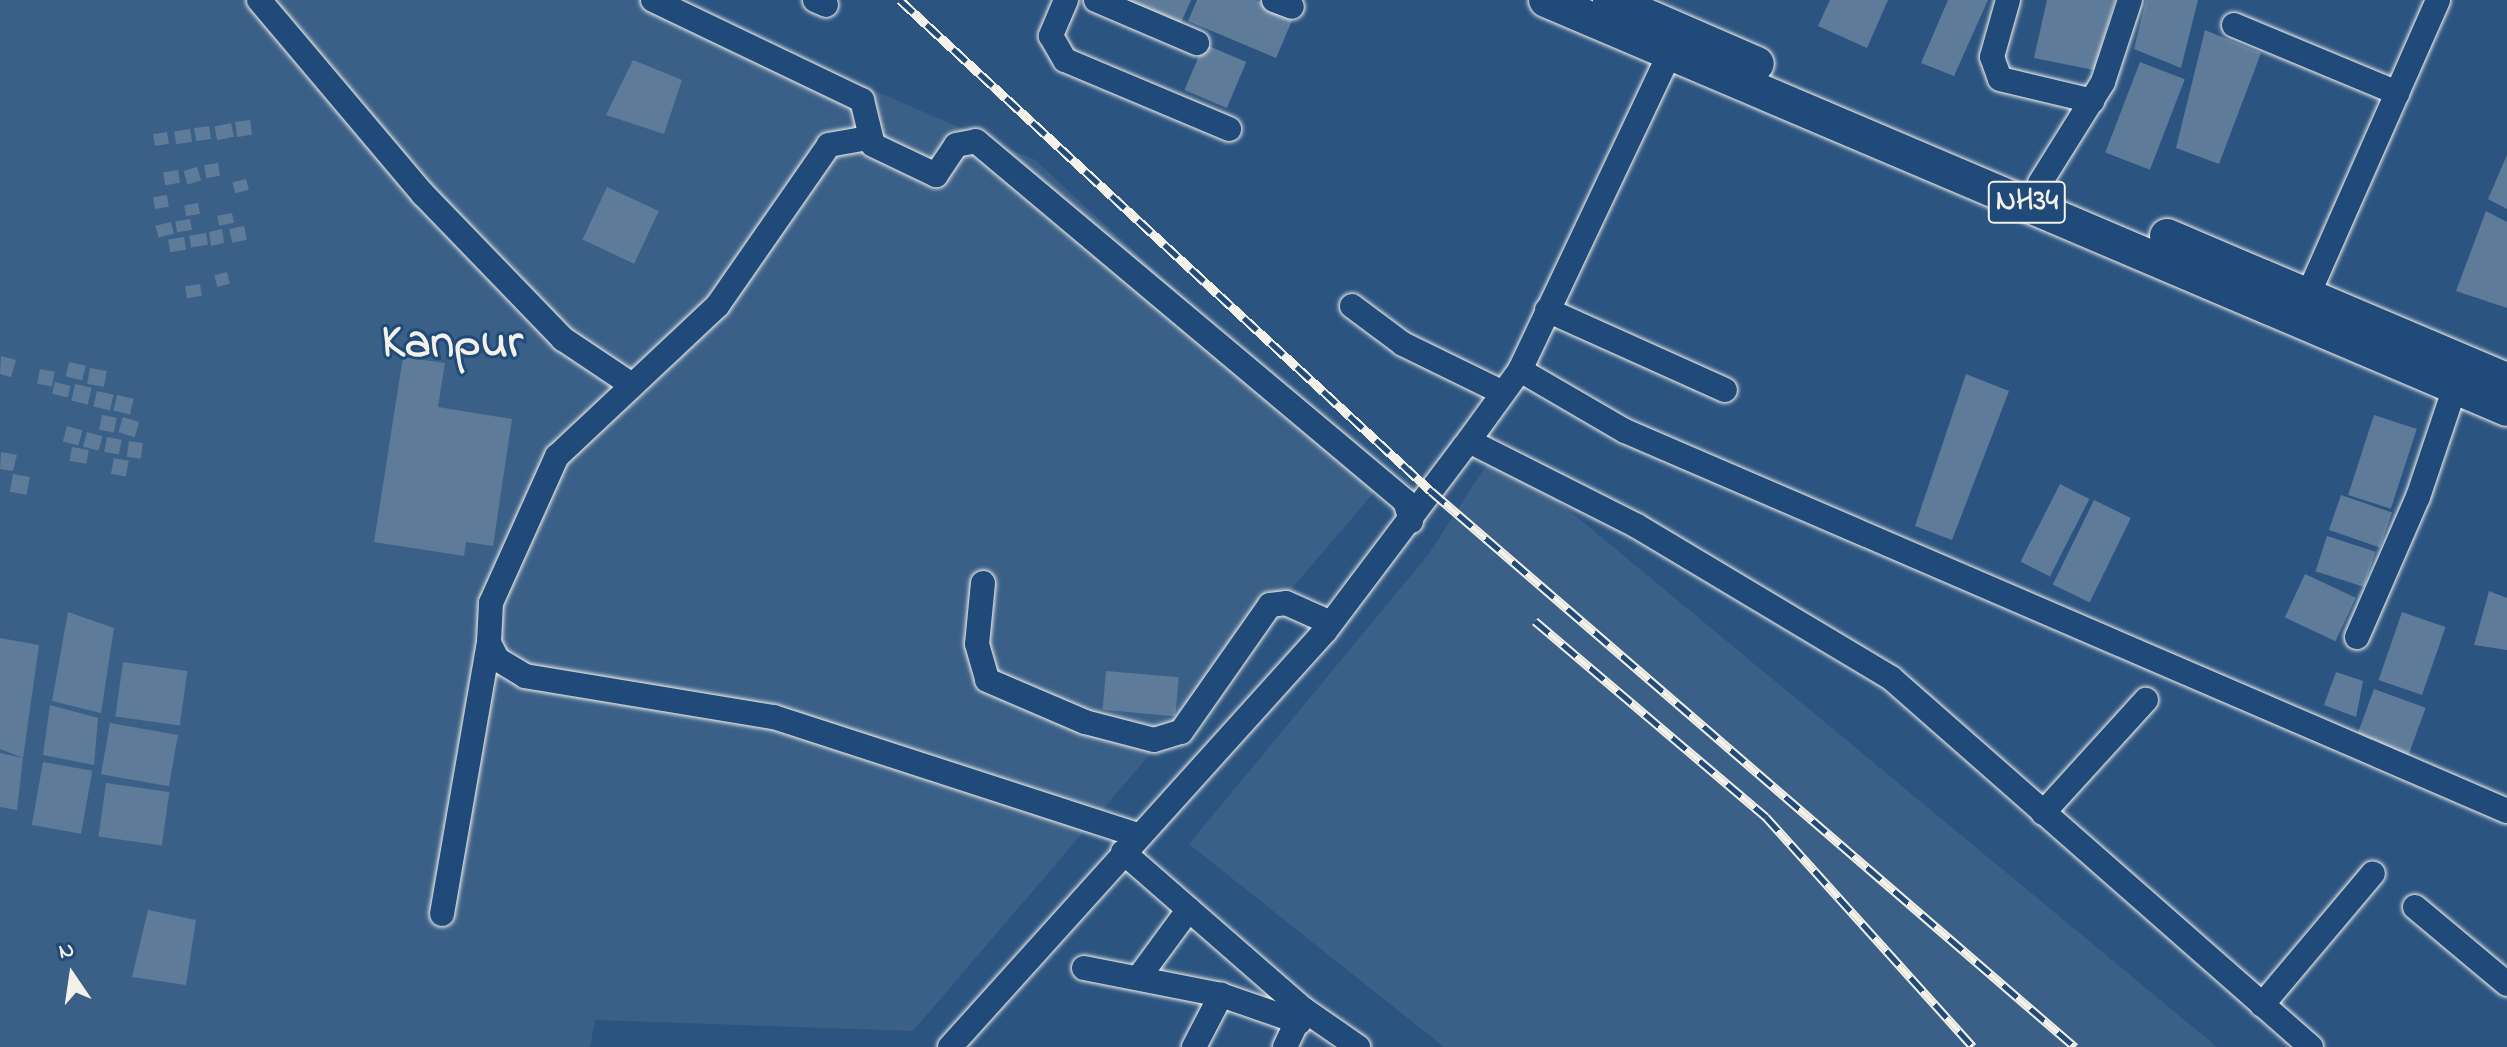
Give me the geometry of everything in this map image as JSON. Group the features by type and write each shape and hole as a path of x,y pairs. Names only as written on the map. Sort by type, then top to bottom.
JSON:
{"highway":[{"name":"NH34","path":"1546,0 1674,42 2040,183 2308,295 2505,390"},
{"name":"NH34","path":"1610,0 1674,42 2455,387 2505,390"}],"street":[{"path":"259,0 444,216 563,339 632,385"},
{"path":"653,0 691,8 862,100 868,138"},
{"path":"1066,0 1051,36 1065,60 1229,129"},
{"path":"1096,0 1197,43"},
{"path":"2008,0 1992,57 2000,79 2092,101"},
{"path":"2040,183 2092,101 2130,0"},
{"path":"2308,295 2438,0"},
{"path":"2234,25 2397,93"},
{"path":"950,1047 1331,623 1469,441 1520,370 1674,42"},
{"path":"442,914 489,643 491,603 557,456 717,306 829,145 868,138 936,175 956,145 976,141 1405,501 1411,521"},
{"path":"1352,306 1403,344 1503,393"},
{"path":"1547,310 1725,390"},
{"path":"1520,370 1625,431 2507,811"},
{"path":"2357,637 2418,497 2455,387"},
{"path":"1469,441 1637,526 1862,658 2311,1047"},
{"path":"983,583 977,644 987,680 1085,722 1154,740 1181,732 1270,605 1299,607 1331,623"},
{"path":"489,643 497,659 525,676 774,717 1130,844 1189,909 1301,1016"},
{"path":"2043,813 2146,700"},
{"path":"2262,1005 2373,873"},
{"path":"2415,907 2507,984"},
{"path":"1139,977 1189,909"},
{"path":"1084,968 1221,995 1301,1016 1358,1047"},
{"path":"1194,1047 1221,995"},
{"path":"1285,1047 1301,1016"}],"shaded area":[{"path":"0,0 665,0 1035,160 1383,482 913,1031 595,1020 590,1047 0,1047"},
{"path":"1496,450 2217,1047 1444,1047 1189,844 1428,555"}],"building":[{"path":"1122,0 1191,0 1180,25"},
{"path":"1197,0 1256,0 1294,16 1276,58 1188,21"},
{"path":"1830,0 1888,0 1867,48 1818,26"},
{"path":"1948,0 1988,0 1954,76 1921,63"},
{"path":"2047,0 2115,0 2094,70 2034,58"},
{"path":"2146,0 2198,0 2181,68 2134,49"},
{"path":"2205,30 2261,53 2219,164 2176,148"},
{"path":"1204,44 1246,62 1227,108 1184,90"},
{"path":"633,60 682,80 664,134 606,115"},
{"path":"2140,62 2185,79 2150,170 2105,153"},
{"path":"250,120 252,135 237,137 235,122"},
{"path":"231,123 234,137 217,140 214,127"},
{"path":"209,126 211,139 196,141 194,128"},
{"path":"190,129 192,142 176,144 174,132"},
{"path":"167,132 169,144 155,146 153,134"},
{"path":"2507,155 2507,209 2488,199"},
{"path":"218,163 220,176 206,178 204,165"},
{"path":"197,167 201,180 188,184 184,171"},
{"path":"178,170 180,183 165,185 163,172"},
{"path":"246,179 249,190 235,193 232,183"},
{"path":"607,187 659,211 634,264 582,240"},
{"path":"167,195 169,207 155,209 153,197"},
{"path":"198,203 200,214 186,216 184,205"},
{"path":"2486,211 2507,222 2507,308 2456,291"},
{"path":"232,213 234,223 219,226 217,216"},
{"path":"190,219 192,230 177,232 175,222"},
{"path":"171,222 174,234 158,238 155,226"},
{"path":"244,226 247,240 232,243 229,229"},
{"path":"222,229 224,243 211,246 209,232"},
{"path":"206,233 208,245 191,248 189,236"},
{"path":"184,237 186,250 170,252 168,240"},
{"path":"227,272 230,284 217,287 214,275"},
{"path":"200,284 202,296 187,298 185,286"},
{"path":"1,356 16,360 11,377 0,374"},
{"path":"403,357 445,363 438,407 512,419 493,546 466,542 464,556 374,542"},
{"path":"69,362 86,366 82,380 66,377"},
{"path":"90,368 107,371 104,387 87,384"},
{"path":"40,369 55,372 52,387 37,384"},
{"path":"1966,374 2009,391 1952,540 1915,526"},
{"path":"55,382 71,386 68,398 52,394"},
{"path":"75,384 92,388 88,404 71,401"},
{"path":"97,391 114,395 110,410 93,407"},
{"path":"117,395 134,399 130,414 113,411"},
{"path":"102,415 117,418 114,433 99,430"},
{"path":"2374,415 2417,429 2391,509 2348,495"},
{"path":"123,417 139,422 135,437 118,432"},
{"path":"67,426 82,430 78,446 63,441"},
{"path":"87,432 102,436 99,451 83,446"},
{"path":"107,437 122,440 119,455 104,452"},
{"path":"129,441 143,443 141,459 127,457"},
{"path":"72,447 89,450 86,464 70,461"},
{"path":"1,452 17,455 13,471 0,469"},
{"path":"114,458 129,461 126,477 111,474"},
{"path":"13,474 30,477 27,495 10,492"},
{"path":"2060,484 2089,499 2050,576 2021,562"},
{"path":"2341,495 2392,513 2380,548 2329,530"},
{"path":"2094,500 2131,518 2090,602 2053,584"},
{"path":"2327,536 2376,552 2364,587 2316,571"},
{"path":"2305,574 2356,598 2335,641 2285,618"},
{"path":"2489,591 2507,598 2507,650 2474,645"},
{"path":"68,612 114,628 101,713 52,701"},
{"path":"2402,612 2445,627 2422,695 2379,680"},
{"path":"0,638 39,645 23,758 0,749"},
{"path":"123,662 187,671 180,726 115,716"},
{"path":"1106,671 1179,677 1175,716 1103,710"},
{"path":"2336,672 2363,681 2356,717 2324,705"},
{"path":"2374,689 2426,708 2408,758 2356,739"},
{"path":"50,705 98,718 94,765 43,755"},
{"path":"110,723 178,735 169,786 101,774"},
{"path":"0,753 23,758 17,810 0,807"},
{"path":"43,762 92,771 81,834 32,825"},
{"path":"106,783 169,792 162,845 98,836"},
{"path":"148,910 196,920 186,985 132,977"}],"railway":[{"path":"900,0 1431,491 2075,1047"},
{"path":"1535,621 1766,817 1973,1047"}],"district":[{"name":"Kanpur","path":"452,345"}]}
